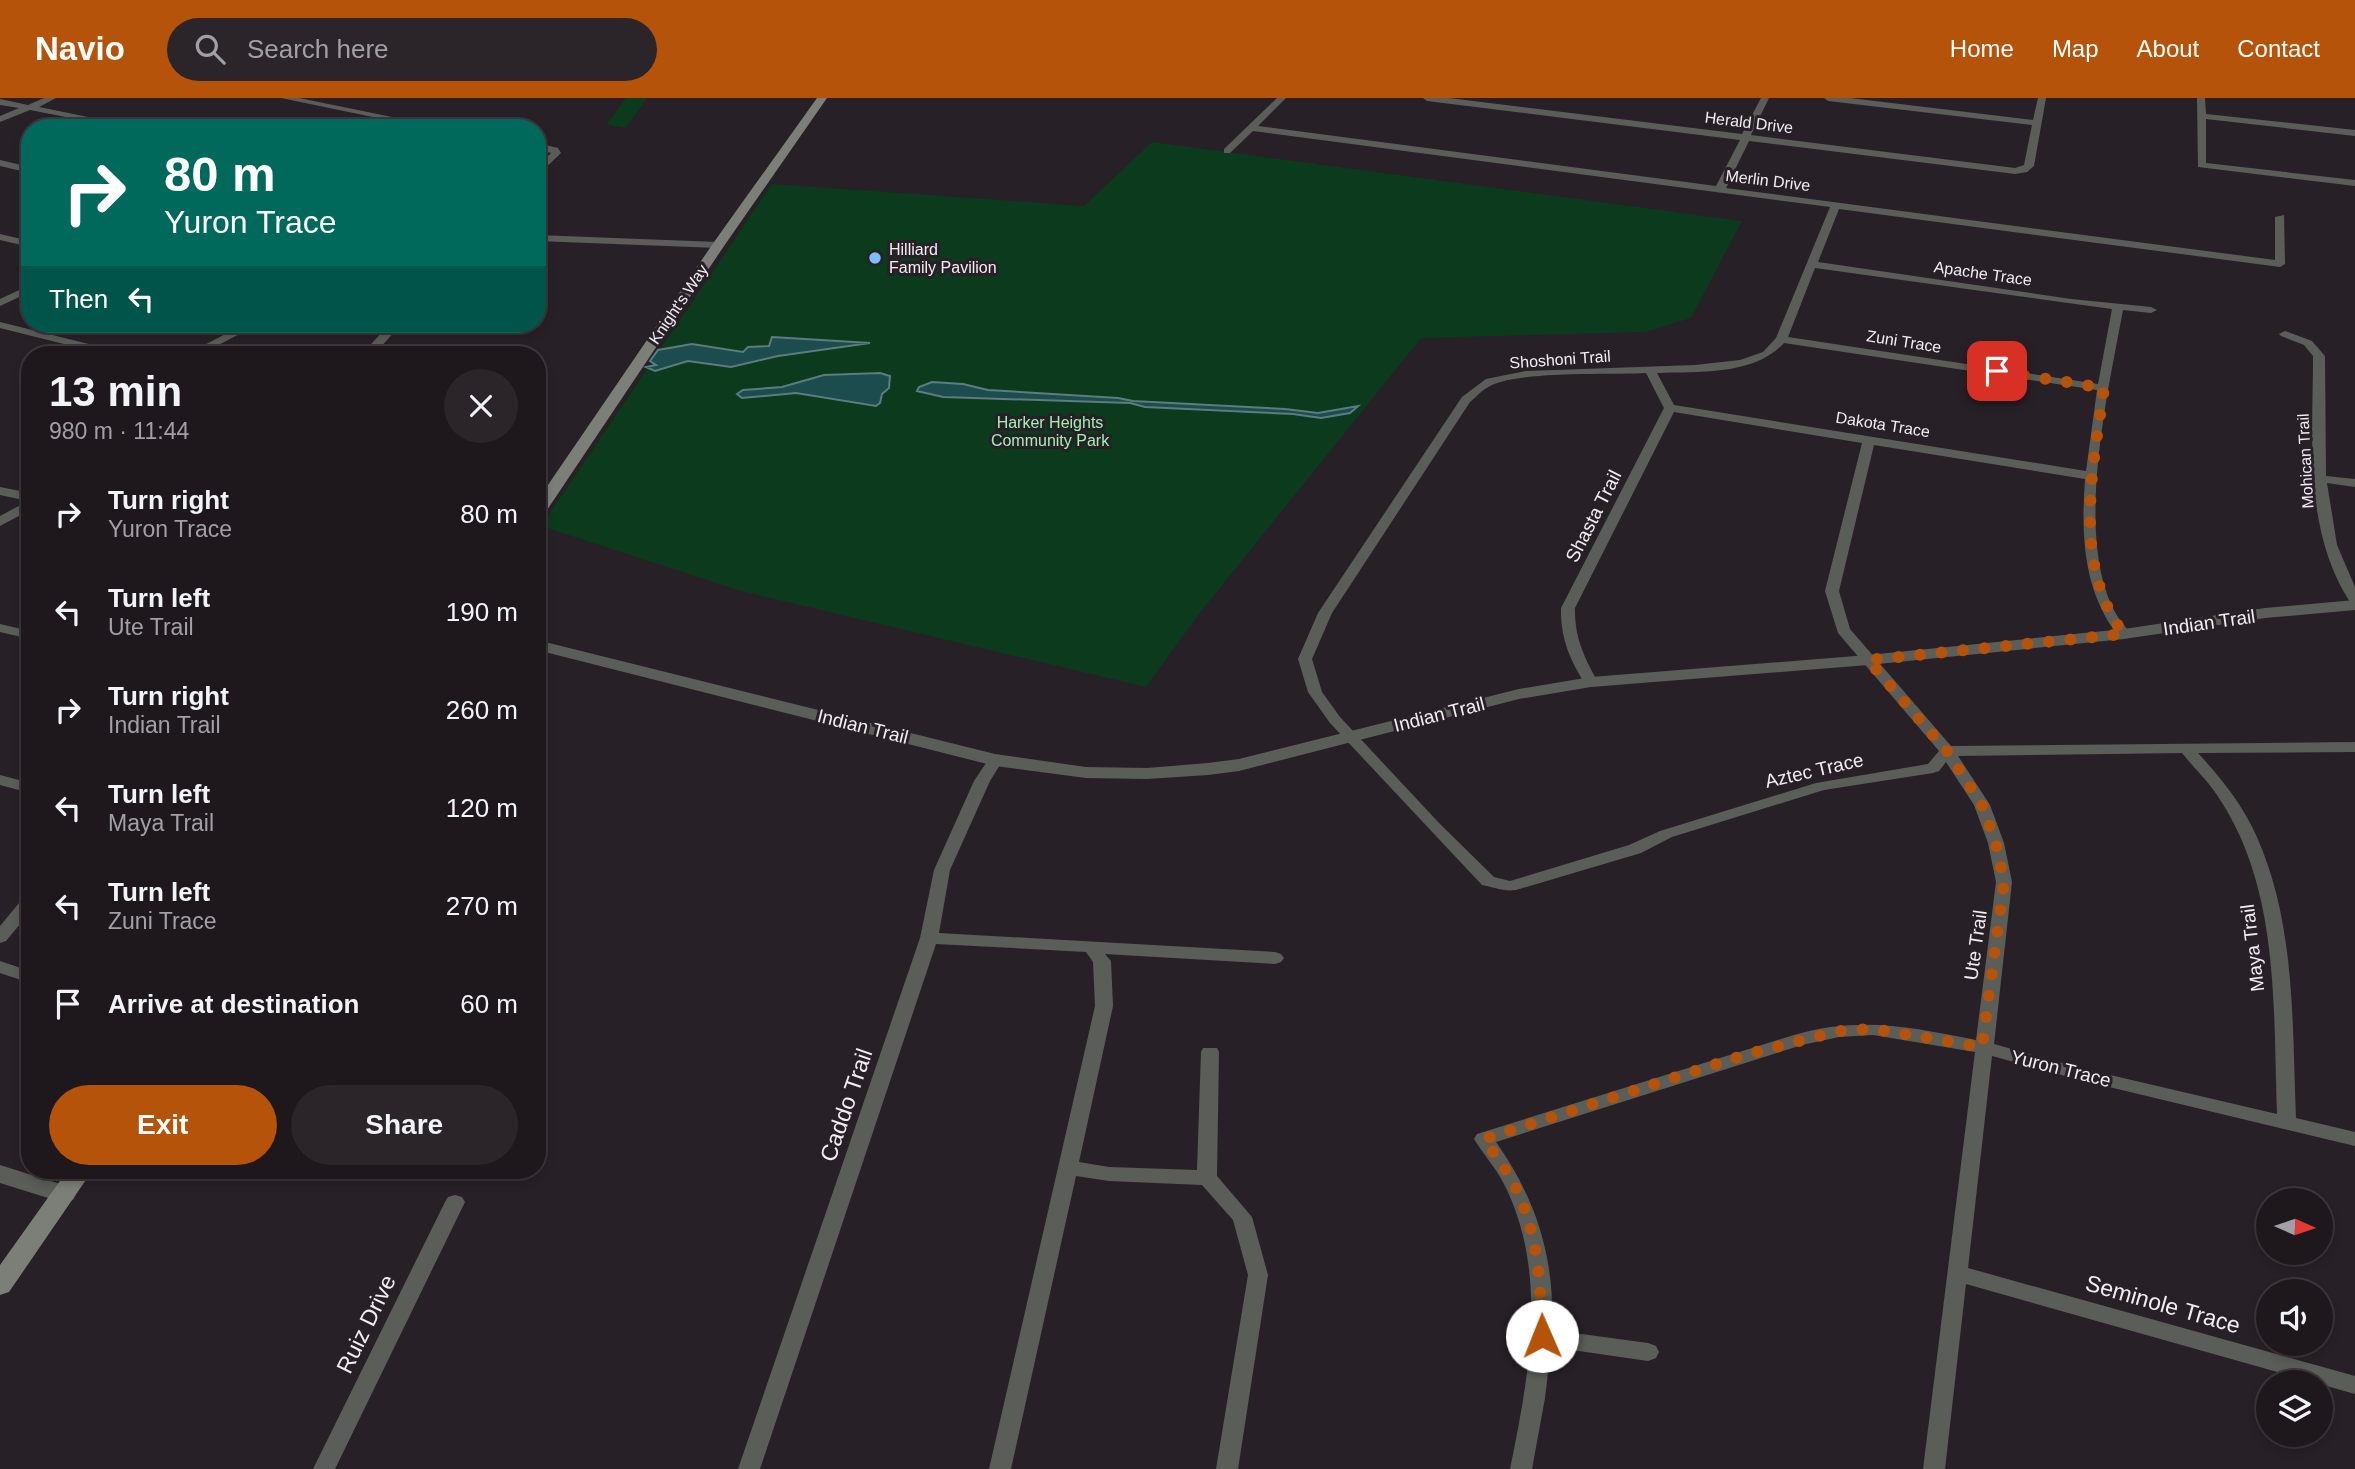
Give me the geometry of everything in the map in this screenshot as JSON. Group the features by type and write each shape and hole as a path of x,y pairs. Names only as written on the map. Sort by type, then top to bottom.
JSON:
{"main road":[{"name":"Knight's Way","path":"546,500 718,245 822,98"},
{"path":"0,1285 74,1179"}],"street":[{"path":"0,119 52,98"},
{"path":"285,98 395,119"},
{"path":"1227,152 1282,98"},
{"name":"Herald Drive","path":"1427,98 2024,170 2029,166 2037,123"},
{"path":"1720,189 1765,98"},
{"path":"1828,98 2037,123 2042,98"},
{"path":"2200,98 2202,165 2355,183"},
{"path":"0,102 94,119"},
{"path":"2201,116 2355,133"},
{"name":"Merlin Drive","path":"1252,128 2280,264 2280,217"},
{"path":"546,148 555,150 556,153 546,164"},
{"path":"0,163 21,168"},
{"path":"1781,338 1836,204"},
{"path":"0,237 21,242"},
{"path":"546,238 718,245"},
{"name":"Apache Trace","path":"1811,264 2151,310"},
{"path":"0,303 21,292"},
{"path":"2118,307 2092,476 2091,544 2106,609 2124,634"},
{"path":"0,325 21,330"},
{"path":"32,333 85,346"},
{"path":"209,346 235,333"},
{"path":"375,346 388,333"},
{"name":"Mohican Trail","path":"2286,334 2308,343 2319,356 2321,479 2328,535 2334,556 2355,599"},
{"name":"Shoshoni Trail","path":"1352,736 1335,720 1315,692 1305,659 1310,642 1325,613 1466,400 1477,389 1505,377 1526,374 1650,370 1742,363 1766,354 1781,338"},
{"name":"Zuni Trace","path":"1781,338 2104,388"},
{"path":"1650,370 1670,408"},
{"name":"Dakota Trace","path":"1670,408 2092,476"},
{"name":"Shasta Trail","path":"1591,682 1569,642 1566,626 1568,608 1670,408"},
{"name":"Ute Trail","path":"1869,440 1832,591 1843,630 1947,751 1982,805 1996,844 2004,882 1982,1047 1934,1469"},
{"path":"2321,479 2355,483"},
{"path":"0,491 21,495"},
{"path":"0,522 21,509"},
{"name":"Indian Trail","path":"546,647 995,760 1079,774 1151,775 1239,765 1519,694 1591,682 1868,660 2124,634 2265,613 2355,605"},
{"path":"0,628 21,633"},
{"name":"Aztec Trace","path":"1352,736 1434,827 1488,881 1510,886 1634,849 1666,834 1822,786 1933,768 1947,751"},
{"path":"1947,751 2355,747"},
{"name":"Maya Trail","path":"2187,750 2229,801 2245,829 2271,905 2277,951 2287,1121"},
{"name":"Caddo Trail","path":"749,1469 929,938 942,870 982,781 995,760"},
{"path":"0,780 21,786"},
{"path":"0,937 21,912"},
{"path":"929,938 1275,958"},
{"path":"1000,1469 1104,1006 1102,961 1091,947"},
{"path":"0,968 21,974"},
{"name":"Yuron Trace","path":"1542,1336 1541,1279 1526,1214 1513,1183 1484,1139 1748,1054 1839,1031 1873,1029 1982,1047 2076,1073 2355,1139"},
{"path":"1210,1052 1207,1178 1242,1217 1258,1275 1227,1469"},
{"path":"1069,1168 1109,1174 1207,1178"},
{"path":"0,1174 64,1194"},
{"name":"Ruiz Drive","path":"324,1469 455,1202"},
{"name":"Seminole Trace","path":"1957,1273 2355,1385"},
{"path":"1521,1469 1539,1377 1542,1336 1648,1352"}],"green space":[{"path":"626,98 647,98 626,128 606,125"},
{"name":"Harker Heights Community Park","path":"1152,142 1742,221 1691,318 1645,332 1421,338 1199,614 1146,687 741,591 546,528 546,519 772,184 1084,206"}],"water":[{"path":"772,337 870,343 778,356 731,367 688,361 655,371 646,367 656,365 650,361 658,350 692,344 743,352 748,347 769,346"},
{"path":"880,373 890,376 889,388 882,394 880,403 876,406 796,393 742,398 737,394 743,390 782,387 824,375"},
{"path":"932,382 963,384 988,390 1318,413 1358,406 1350,413 1321,418 1293,414 1145,407 1130,403 943,397 917,391 919,387"}],"place":[{"name":"Hilliard Family Pavilion","path":"875,258"}],"route":[{"path":"1542,1336 1541,1279 1526,1214 1513,1183 1484,1139 1748,1054 1839,1031 1873,1029 1982,1047 2004,882 1996,844 1982,805 1947,751 1868,660 2124,634 2106,609 2091,544 2092,476 2104,388 1997,371"}]}
